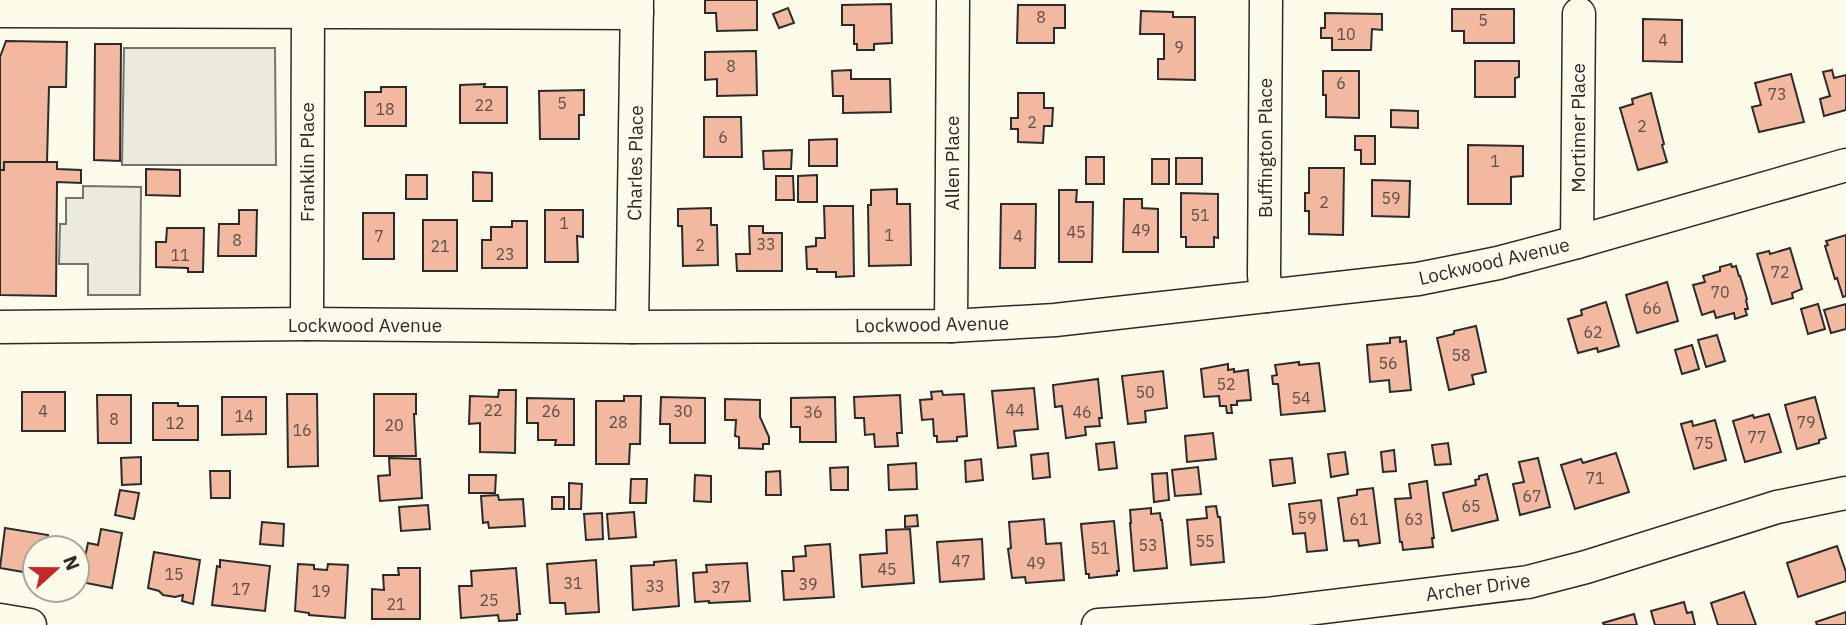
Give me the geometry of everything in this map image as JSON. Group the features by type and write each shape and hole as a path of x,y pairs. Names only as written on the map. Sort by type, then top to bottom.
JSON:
{"street":[{"name":"Allen Place","path":"951,326 953,0"},
{"name":"Buffington Place","path":"1266,0 1266,296"},
{"name":"Franklin Place","path":"307,324 308,7"},
{"path":"0,11 637,7"},
{"name":"Charles Place","path":"632,327 637,7"},
{"name":"Mortimer Place","path":"1577,242 1579,14"},
{"name":"Lockwood Avenue","path":"0,327 307,324 951,326 1055,320 1418,279 1498,263 1577,242 1846,165"},
{"name":"Archer Drive","path":"1098,625 1267,614 1528,582 1586,567 1777,507 1846,494"},
{"path":"0,620 30,625"}],"shaded area":[{"path":"124,48 275,48 276,165 122,165"},
{"path":"83,186 141,187 140,295 88,295 88,264 59,264 60,224 66,224 66,198 83,198"}],"building":[{"path":"705,0 757,0 757,30 717,31 716,13 705,13"},
{"path":"891,4 892,43 874,44 874,50 857,50 857,44 854,44 854,25 842,25 842,5"},
{"path":"1018,5 1065,5 1065,28 1054,28 1054,43 1017,43"},
{"path":"788,8 794,23 779,28 773,14"},
{"path":"1452,9 1514,9 1514,43 1464,43 1464,31 1452,31"},
{"path":"1141,11 1173,12 1173,17 1195,17 1195,80 1158,79 1158,59 1164,59 1164,34 1140,34"},
{"path":"1325,13 1382,14 1382,30 1372,29 1371,50 1332,50 1332,38 1321,38 1321,28 1325,28"},
{"path":"1643,19 1682,20 1682,62 1643,61"},
{"path":"6,41 67,42 66,87 49,87 47,162 4,162 4,170 0,170 0,57"},
{"path":"95,44 121,44 120,161 94,160"},
{"path":"756,51 757,95 717,96 717,79 705,80 705,52"},
{"path":"1475,61 1519,61 1515,97 1475,97"},
{"path":"851,70 851,79 890,79 891,112 843,113 843,96 833,96 832,71"},
{"path":"1832,70 1834,78 1846,75 1846,110 1824,116 1820,99 1830,96 1823,72"},
{"path":"1323,71 1359,71 1359,118 1326,117"},
{"path":"1791,74 1804,122 1759,132 1752,107 1761,105 1755,83"},
{"path":"485,84 484,87 507,87 507,123 460,123 460,85"},
{"path":"381,87 406,87 406,126 365,126 365,92 381,92"},
{"path":"584,90 584,115 579,115 579,139 540,139 539,91"},
{"path":"1018,93 1044,93 1044,108 1053,108 1052,126 1044,126 1043,143 1018,142 1018,129 1011,129 1011,118 1018,118"},
{"path":"1651,93 1667,162 1638,170 1620,108 1633,104 1632,99"},
{"path":"1391,110 1418,111 1418,128 1391,127"},
{"path":"704,117 741,117 742,157 704,157"},
{"path":"1355,136 1375,136 1375,164 1361,164 1361,150 1355,150"},
{"path":"837,139 837,166 809,166 809,140"},
{"path":"1468,145 1523,146 1523,176 1511,177 1511,204 1468,204"},
{"path":"792,150 791,169 764,169 763,151"},
{"path":"1086,157 1104,157 1104,184 1086,184"},
{"path":"1176,158 1202,158 1202,184 1176,184"},
{"path":"1152,159 1169,159 1169,184 1152,184"},
{"path":"4,162 57,162 57,169 81,170 81,183 57,182 56,296 0,295 0,170 4,170"},
{"path":"1309,168 1344,168 1343,235 1309,234 1309,211 1305,211 1305,193 1309,193"},
{"path":"146,169 180,170 180,196 146,195"},
{"path":"473,172 492,173 492,201 473,201"},
{"path":"406,175 427,175 427,199 406,199"},
{"path":"817,175 817,202 798,202 798,176"},
{"path":"776,176 793,176 794,200 776,200"},
{"path":"1372,180 1410,181 1409,217 1372,216"},
{"path":"897,189 897,204 910,204 911,265 869,266 868,205 871,205 871,190"},
{"path":"1059,190 1077,190 1076,202 1093,202 1092,262 1059,262"},
{"path":"1181,193 1218,194 1218,238 1214,237 1214,247 1186,247 1186,237 1181,237"},
{"path":"1124,199 1142,199 1142,208 1158,209 1158,252 1123,252"},
{"path":"1001,204 1036,204 1035,268 1000,268"},
{"path":"824,206 853,206 854,276 836,277 836,272 807,269 806,247 816,246 816,238 825,238"},
{"path":"711,208 711,225 717,225 718,265 683,266 682,226 678,226 678,209"},
{"path":"239,210 257,210 256,256 218,256 219,224 239,224"},
{"path":"545,210 583,210 583,237 577,236 578,262 545,262"},
{"path":"363,213 394,213 394,259 363,259"},
{"path":"423,220 457,220 457,271 423,271"},
{"path":"512,221 527,221 527,268 482,268 482,240 491,240 491,227 512,227"},
{"path":"749,226 763,226 763,233 782,233 782,271 737,271 736,254 750,254"},
{"path":"167,228 204,228 203,272 188,272 188,268 156,267 156,242 166,242"},
{"path":"1846,235 1846,296 1843,297 1825,246 1828,245 1826,241"},
{"path":"1790,248 1802,289 1792,293 1793,298 1772,304 1757,254 1769,251 1770,254"},
{"path":"1731,264 1732,267 1736,266 1740,276 1747,299 1747,315 1735,319 1734,313 1716,318 1714,311 1702,315 1693,285 1705,282 1703,276 1720,271 1720,267"},
{"path":"1667,282 1678,321 1637,333 1626,295"},
{"path":"1606,302 1619,346 1598,352 1597,348 1578,353 1568,319 1582,315 1581,310"},
{"path":"1818,304 1825,329 1808,334 1801,309"},
{"path":"1846,304 1846,329 1831,333 1824,310"},
{"path":"1476,326 1486,372 1472,375 1474,384 1449,390 1437,338"},
{"path":"1717,335 1725,361 1706,367 1698,340"},
{"path":"1400,337 1400,342 1406,341 1411,390 1390,392 1389,380 1370,382 1367,345 1390,343 1390,338"},
{"path":"1692,345 1699,369 1682,374 1675,350"},
{"path":"1299,362 1299,365 1319,363 1325,411 1281,415 1278,384 1273,384 1272,376 1277,375 1275,365"},
{"path":"1228,364 1228,370 1234,369 1234,372 1248,370 1251,400 1237,401 1237,405 1231,405 1232,413 1227,413 1226,406 1220,406 1219,396 1204,397 1201,369"},
{"path":"1163,371 1167,408 1145,411 1146,422 1128,424 1122,376"},
{"path":"1098,379 1102,418 1099,418 1100,426 1085,427 1086,435 1066,438 1062,406 1055,407 1053,385"},
{"path":"1034,388 1038,429 1014,431 1016,446 998,448 992,391"},
{"path":"499,390 516,390 515,453 480,452 480,423 469,424 470,396 498,397"},
{"path":"942,391 943,395 964,394 967,436 957,437 957,441 937,442 933,419 922,420 920,400 932,399 931,392"},
{"path":"22,392 65,392 65,431 22,431"},
{"path":"287,394 317,394 318,466 288,467"},
{"path":"374,394 416,394 416,456 374,456"},
{"path":"97,395 131,395 131,443 98,443"},
{"path":"900,395 902,433 897,433 898,446 875,447 874,434 865,435 864,418 855,418 854,397"},
{"path":"624,396 641,396 640,444 630,444 629,464 596,464 596,401 624,401"},
{"path":"222,397 266,397 266,434 222,435"},
{"path":"661,397 705,398 705,443 670,443 670,424 660,424"},
{"path":"835,397 836,442 800,442 800,427 791,427 791,398"},
{"path":"1815,397 1826,438 1819,440 1819,443 1797,449 1785,405"},
{"path":"527,398 574,399 574,445 555,445 556,440 538,440 538,423 527,423"},
{"path":"725,399 760,400 760,417 769,437 769,444 763,444 763,449 739,448 739,437 735,436 736,420 725,420"},
{"path":"153,403 198,406 198,440 153,440"},
{"path":"1769,414 1781,452 1745,462 1733,421"},
{"path":"1715,420 1726,460 1694,469 1681,424 1692,421 1693,426"},
{"path":"1213,433 1216,459 1187,462 1185,436"},
{"path":"1114,442 1117,468 1099,470 1096,444"},
{"path":"1448,443 1451,464 1435,465 1432,445"},
{"path":"1394,450 1396,471 1383,472 1381,452"},
{"path":"1345,452 1348,474 1331,477 1328,454"},
{"path":"1048,453 1050,477 1033,479 1031,455"},
{"path":"1616,453 1629,492 1575,509 1561,465 1581,459 1583,463"},
{"path":"141,457 141,484 122,485 121,458"},
{"path":"389,458 420,459 422,498 380,501 378,476 390,475"},
{"path":"1292,458 1295,483 1273,486 1270,460"},
{"path":"1538,458 1550,507 1520,515 1513,484 1524,482 1519,462"},
{"path":"981,459 983,480 966,482 965,461"},
{"path":"916,463 917,489 889,490 888,465"},
{"path":"848,467 848,490 831,490 830,468"},
{"path":"1198,467 1201,494 1175,496 1172,470"},
{"path":"210,471 230,471 230,498 211,498"},
{"path":"780,471 781,495 766,495 766,472"},
{"path":"1167,473 1169,500 1154,502 1152,474"},
{"path":"1487,474 1498,520 1452,531 1443,493 1476,485 1475,480 1479,479 1479,476"},
{"path":"469,475 496,475 495,493 469,493"},
{"path":"695,475 711,476 711,502 694,501"},
{"path":"631,479 647,479 646,503 630,503"},
{"path":"1427,481 1433,547 1403,550 1395,499 1411,498 1409,484"},
{"path":"569,483 582,484 581,509 569,509"},
{"path":"1373,488 1380,543 1359,546 1358,540 1344,541 1338,498 1357,495 1357,490"},
{"path":"120,490 139,493 134,519 115,515"},
{"path":"498,495 499,500 523,499 525,526 489,528 488,522 483,523 481,496"},
{"path":"552,497 564,497 564,509 552,509"},
{"path":"1321,500 1327,550 1307,552 1305,533 1293,534 1289,504"},
{"path":"428,505 430,529 401,531 399,507"},
{"path":"1216,506 1220,517 1224,562 1191,565 1187,520 1207,518 1206,507"},
{"path":"1151,508 1151,514 1160,513 1162,520 1167,568 1134,571 1130,510"},
{"path":"634,512 636,537 609,539 607,514"},
{"path":"602,513 603,539 586,540 584,514"},
{"path":"917,515 918,526 905,527 905,516"},
{"path":"1044,519 1046,544 1061,543 1064,580 1026,583 1025,577 1012,578 1008,549 1011,548 1009,522"},
{"path":"1114,521 1119,571 1117,575 1089,578 1089,574 1086,574 1081,524"},
{"path":"262,522 284,524 283,546 260,544"},
{"path":"5,528 42,534 21,534 21,572 0,568"},
{"path":"101,529 122,533 112,588 91,584 91,544 98,545"},
{"path":"910,529 914,583 862,587 860,555 887,553 886,530"},
{"path":"982,539 984,579 940,582 937,542"},
{"path":"830,544 834,597 784,600 782,571 794,571 793,557 806,556 805,546"},
{"path":"1837,546 1846,572 1846,581 1798,597 1787,563"},
{"path":"154,552 200,560 193,604 182,601 183,595 163,595 148,588"},
{"path":"220,560 270,566 265,611 212,605"},
{"path":"596,560 599,612 566,614 565,603 550,603 547,564"},
{"path":"676,560 679,606 633,610 631,566"},
{"path":"747,563 750,601 695,602 693,573 707,572 706,565"},
{"path":"298,564 314,565 314,569 327,570 328,564 348,565 345,618 295,611"},
{"path":"398,568 420,568 420,619 372,619 372,589 384,590 383,575 399,575"},
{"path":"516,568 520,614 517,614 517,620 499,621 498,615 461,618 459,586 472,586 471,571"},
{"path":"1744,592 1756,625 1718,625 1711,603"},
{"path":"1684,602 1687,613 1692,612 1695,625 1655,625 1651,611"},
{"path":"1846,612 1846,625 1817,625 1816,622"},
{"path":"1634,614 1637,625 1603,623"}]}
